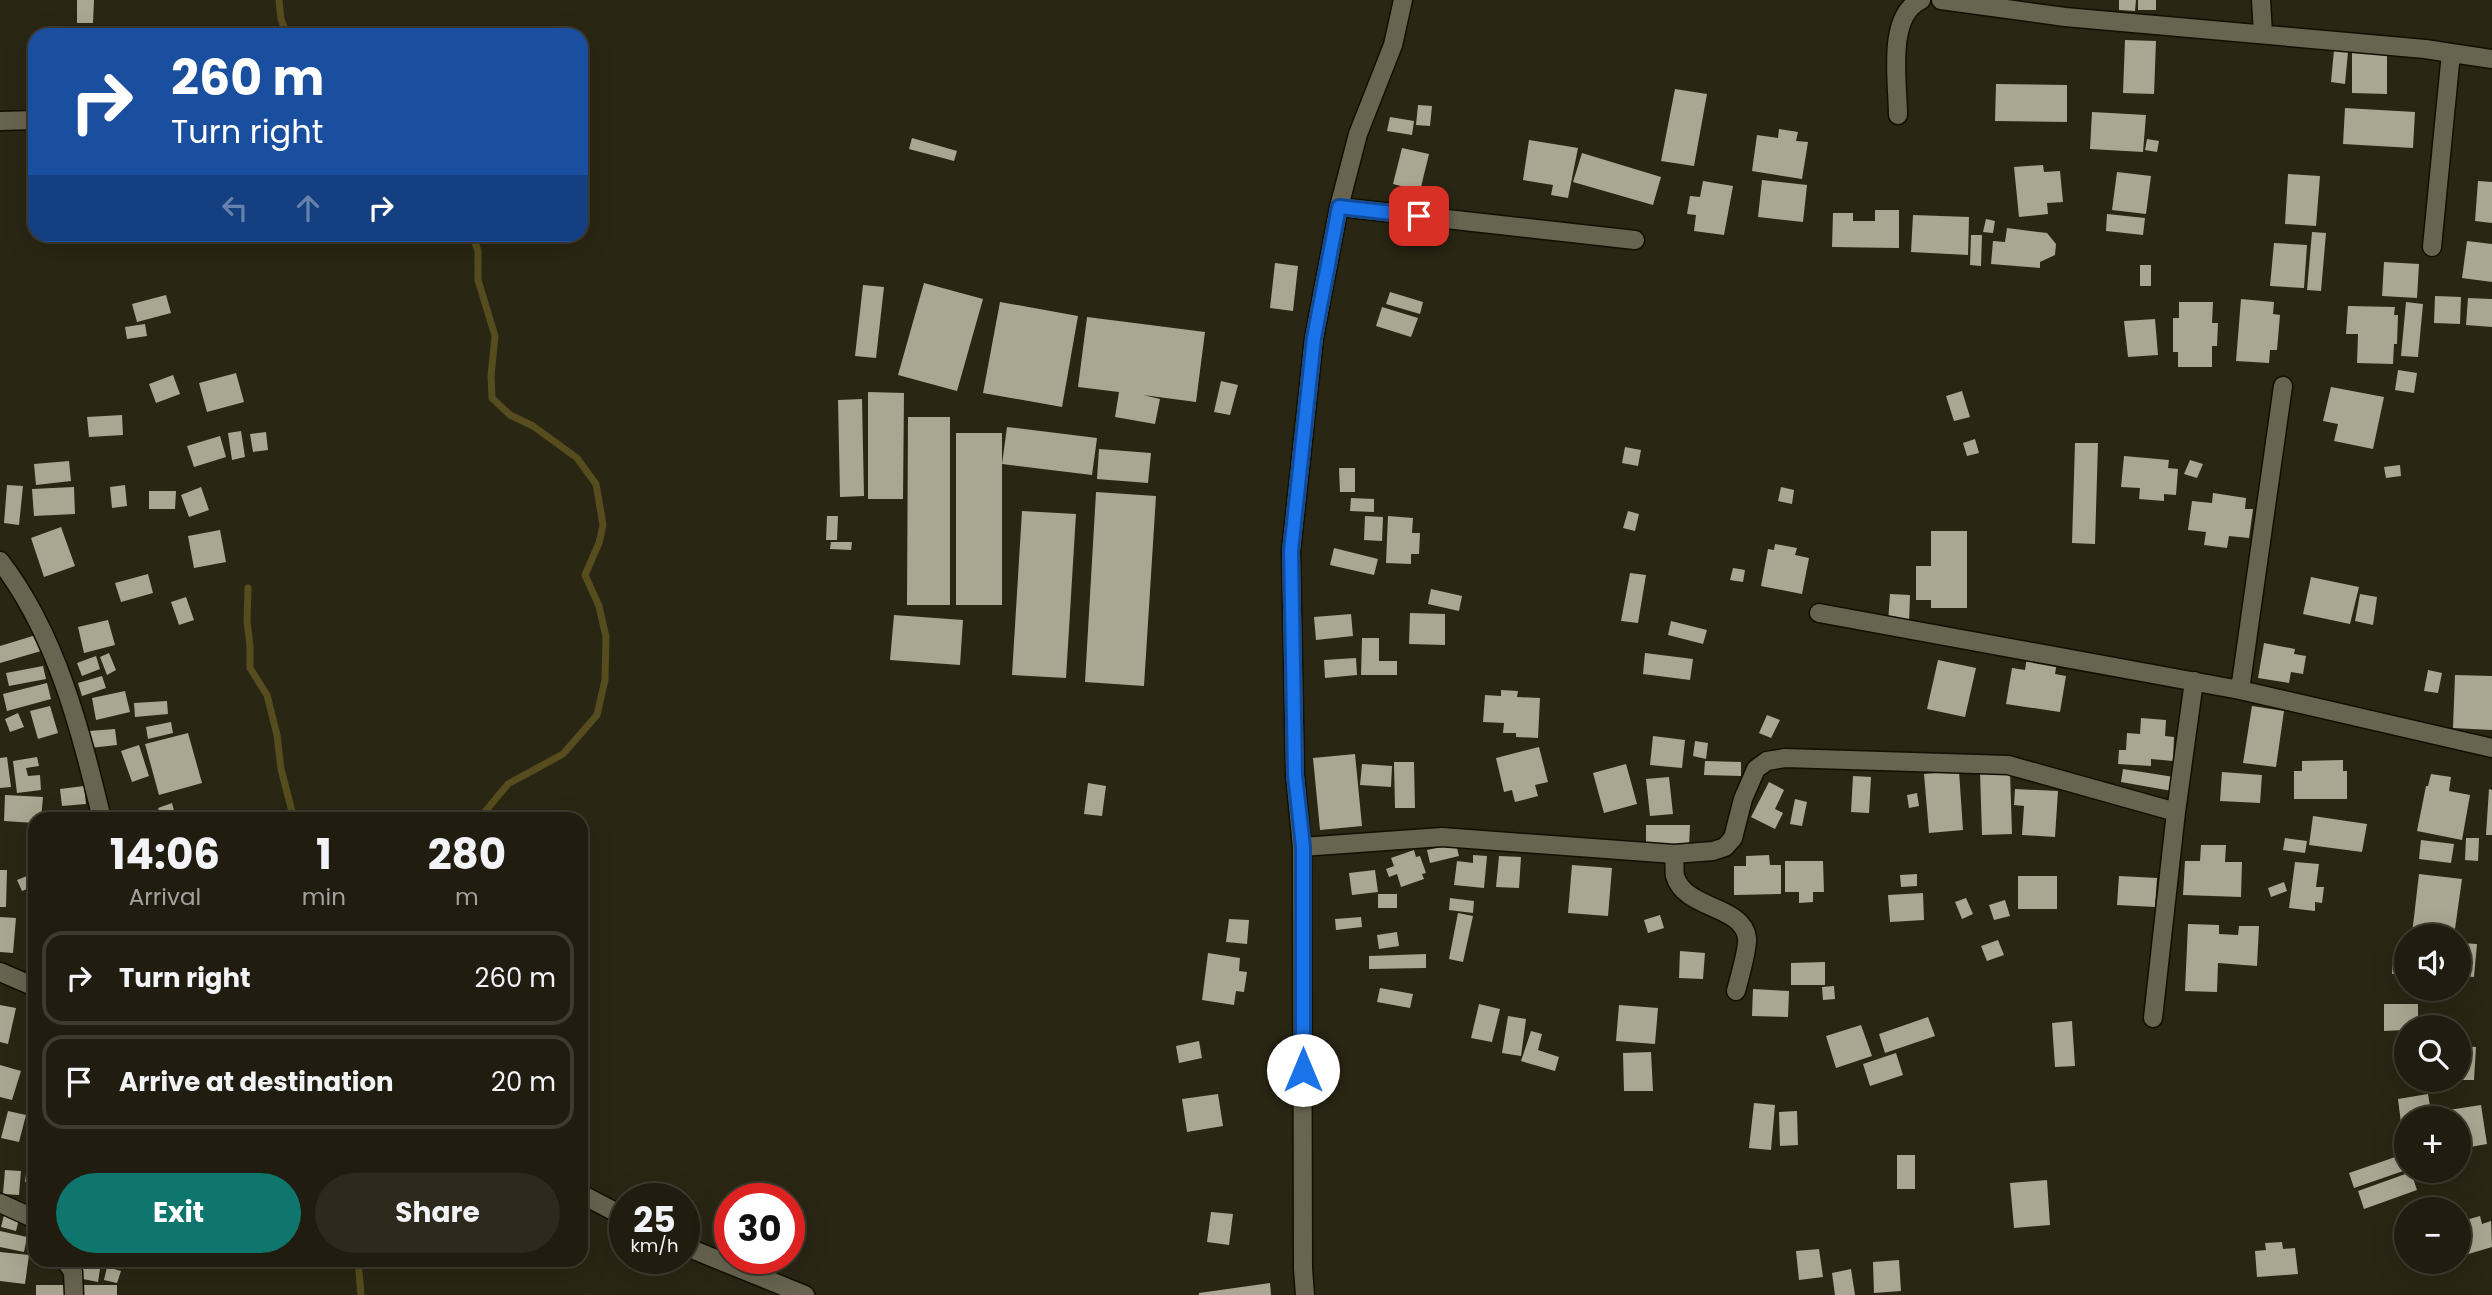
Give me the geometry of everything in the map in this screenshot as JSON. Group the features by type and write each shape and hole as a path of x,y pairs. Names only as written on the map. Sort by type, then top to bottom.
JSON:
{"street":[{"path":"1305,1295 1303,847 1295,775 1291,551 1314,338 1339,207 1358,134 1393,45 1403,0"},
{"path":"1898,116 1897,37 1903,16 1913,4 1921,0"},
{"path":"1941,0 2065,8 2263,34 2492,59"},
{"path":"2261,0 2263,34"},
{"path":"2432,247 2451,53"},
{"path":"0,121 28,120"},
{"path":"1339,207 1635,240"},
{"path":"2240,690 2283,386"},
{"path":"0,561 17,583 58,666 84,746 100,812"},
{"path":"1819,613 2240,690 2492,748"},
{"path":"2153,1018 2194,681"},
{"path":"1303,847 1442,838 1674,854 1713,851 1725,847 1733,838 1743,799 1756,769 1767,761 1785,758 2008,765 2176,812"},
{"path":"1674,854 1675,876 1683,890 1696,901 1724,912 1740,923 1747,937 1736,991"},
{"path":"0,972 28,984"},
{"path":"588,1198 609,1209"},
{"path":"0,1203 28,1216"},
{"path":"700,1252 806,1295"},
{"path":"70,1267 73,1272 74,1295"}],"building":[{"path":"77,0 94,0 93,23 77,23"},
{"path":"2119,0 2136,0 2135,11 2119,10"},
{"path":"2138,0 2156,0 2156,10 2138,10"},
{"path":"2125,40 2156,41 2154,94 2123,93"},
{"path":"2334,50 2348,52 2345,84 2331,82"},
{"path":"2352,53 2387,53 2387,94 2352,93"},
{"path":"1996,84 2067,85 2067,122 1995,121"},
{"path":"1675,89 1707,94 1694,166 1661,161"},
{"path":"1418,105 1432,106 1430,126 1416,125"},
{"path":"2345,108 2415,112 2413,148 2343,144"},
{"path":"2092,112 2146,115 2143,152 2090,149"},
{"path":"1390,117 1414,121 1412,135 1387,131"},
{"path":"1779,129 1798,132 1796,141 1808,142 1802,179 1752,171 1757,135 1778,138"},
{"path":"912,138 957,151 954,161 909,149"},
{"path":"2147,139 2159,141 2157,152 2145,150"},
{"path":"1529,140 1578,148 1568,198 1551,195 1553,185 1523,180"},
{"path":"1402,148 1429,154 1420,191 1393,184"},
{"path":"1582,153 1661,177 1653,205 1573,182"},
{"path":"2043,165 2044,172 2060,171 2063,202 2047,203 2048,214 2019,217 2014,167"},
{"path":"2117,172 2151,176 2146,214 2112,210"},
{"path":"2288,174 2320,176 2316,226 2285,224"},
{"path":"1762,180 1807,185 1803,222 1758,217"},
{"path":"1703,181 1733,186 1724,235 1694,231 1696,215 1687,214 1690,196 1700,197"},
{"path":"2478,181 2492,182 2492,223 2475,221"},
{"path":"1875,210 1899,210 1899,248 1832,247 1833,213 1853,213 1853,221 1875,221"},
{"path":"2107,214 2145,218 2143,235 2106,231"},
{"path":"1913,215 1969,217 1968,255 1911,252"},
{"path":"1986,219 1995,221 1993,233 1983,232"},
{"path":"2007,228 2047,233 2056,244 2055,255 2040,262 2040,268 1991,264 1993,241 2005,242"},
{"path":"2312,232 2326,233 2321,291 2307,290"},
{"path":"1971,235 1982,235 1981,266 1970,265"},
{"path":"2467,241 2492,244 2492,282 2462,278"},
{"path":"2274,243 2307,245 2304,288 2270,286"},
{"path":"2384,262 2419,264 2417,298 2382,296"},
{"path":"1275,263 1298,266 1293,311 1270,308"},
{"path":"2140,265 2151,265 2151,286 2140,286"},
{"path":"924,283 983,299 957,391 898,375"},
{"path":"863,285 884,287 876,358 855,356"},
{"path":"1390,292 1423,302 1420,314 1386,304"},
{"path":"166,295 171,313 137,322 132,304"},
{"path":"2435,296 2461,297 2460,324 2434,323"},
{"path":"2468,298 2492,299 2492,327 2466,325"},
{"path":"2241,299 2274,302 2273,314 2280,315 2277,350 2270,350 2269,363 2236,361"},
{"path":"1000,302 1078,316 1062,407 983,393"},
{"path":"2179,302 2213,302 2212,323 2218,323 2217,346 2212,346 2212,367 2178,367 2178,352 2173,352 2173,318 2179,318"},
{"path":"2406,302 2423,304 2418,357 2401,356"},
{"path":"2348,306 2395,307 2394,315 2398,315 2397,344 2394,344 2393,364 2357,363 2358,334 2346,334"},
{"path":"1382,307 1418,318 1411,337 1376,326"},
{"path":"1087,317 1205,332 1196,402 1143,395 1160,399 1155,424 1115,417 1119,392 1078,387"},
{"path":"2155,319 2158,355 2128,357 2124,321"},
{"path":"145,324 147,336 127,339 125,327"},
{"path":"2398,370 2417,373 2414,393 2395,390"},
{"path":"236,373 244,402 207,412 199,383"},
{"path":"173,375 180,394 156,403 149,384"},
{"path":"1221,381 1238,385 1230,415 1214,412"},
{"path":"2331,387 2384,397 2373,449 2334,441 2338,424 2323,421"},
{"path":"1962,391 1970,417 1954,421 1946,396"},
{"path":"868,392 904,393 903,499 868,499"},
{"path":"862,399 864,496 840,497 838,400"},
{"path":"122,415 123,435 89,437 87,417"},
{"path":"908,417 950,417 950,605 907,605"},
{"path":"1007,427 1097,438 1092,475 1002,464"},
{"path":"241,431 245,457 232,460 228,433"},
{"path":"266,432 268,450 253,452 250,434"},
{"path":"956,433 1002,433 1002,605 956,605"},
{"path":"220,436 226,457 194,467 187,446"},
{"path":"1975,439 1979,453 1967,456 1963,443"},
{"path":"2075,443 2098,443 2095,544 2072,543"},
{"path":"1625,447 1641,450 1638,466 1622,463"},
{"path":"1099,449 1151,453 1148,483 1097,479"},
{"path":"2124,456 2169,460 2168,468 2178,469 2176,495 2164,494 2164,501 2139,499 2140,488 2121,487"},
{"path":"2190,460 2203,464 2197,478 2184,474"},
{"path":"69,461 71,481 36,485 34,464"},
{"path":"2400,465 2401,476 2386,478 2384,467"},
{"path":"1339,468 1355,468 1355,492 1340,492"},
{"path":"7,485 23,486 19,525 4,523"},
{"path":"125,485 127,506 112,508 110,487"},
{"path":"74,487 75,514 34,516 32,489"},
{"path":"201,487 209,510 189,517 181,495"},
{"path":"1781,487 1794,490 1792,504 1778,501"},
{"path":"149,491 176,491 175,509 149,509"},
{"path":"1096,492 1156,496 1144,686 1085,682"},
{"path":"2213,493 2246,498 2245,509 2253,509 2249,538 2229,536 2227,548 2204,545 2206,532 2188,530 2192,501 2212,503"},
{"path":"1351,498 1374,499 1374,512 1350,511"},
{"path":"1022,511 1076,514 1066,678 1012,675"},
{"path":"1628,511 1639,514 1635,531 1623,528"},
{"path":"827,516 838,516 837,540 826,540"},
{"path":"1365,516 1383,517 1382,541 1364,540"},
{"path":"1388,516 1413,518 1412,533 1420,533 1419,554 1411,554 1411,564 1386,563"},
{"path":"61,527 75,566 44,577 31,538"},
{"path":"220,530 226,562 194,568 188,536"},
{"path":"1931,531 1967,531 1967,608 1931,608 1931,600 1916,600 1916,566 1931,566"},
{"path":"831,542 852,542 851,550 830,549"},
{"path":"1775,544 1797,548 1795,555 1809,558 1802,594 1761,586 1768,549 1774,550"},
{"path":"1334,548 1378,559 1374,575 1330,565"},
{"path":"1733,568 1745,570 1743,582 1730,580"},
{"path":"1630,573 1646,575 1638,623 1621,621"},
{"path":"148,574 153,593 121,602 115,583"},
{"path":"2311,577 2359,587 2350,624 2303,614"},
{"path":"1431,589 1462,596 1459,611 1428,604"},
{"path":"1890,594 1910,595 1909,623 1888,622"},
{"path":"2360,594 2377,597 2373,625 2355,621"},
{"path":"186,597 194,620 179,625 171,602"},
{"path":"1410,613 1445,614 1445,645 1409,644"},
{"path":"1351,614 1353,636 1316,640 1314,617"},
{"path":"894,615 963,620 960,665 890,660"},
{"path":"108,620 115,645 84,653 78,627"},
{"path":"1671,621 1707,630 1703,644 1668,635"},
{"path":"36,635 41,651 0,663 0,646"},
{"path":"1362,638 1379,638 1379,661 1397,661 1397,675 1361,675"},
{"path":"2264,643 2295,649 2294,654 2306,656 2303,674 2291,672 2289,683 2258,678"},
{"path":"109,653 116,670 107,675 100,657"},
{"path":"1645,653 1693,659 1690,680 1643,674"},
{"path":"96,656 100,669 82,676 77,663"},
{"path":"2027,657 2057,662 2055,674 2066,676 2060,712 2006,704 2012,668 2025,670"},
{"path":"1356,658 1357,675 1325,678 1324,660"},
{"path":"1938,660 1976,668 1965,717 1927,709"},
{"path":"43,666 46,679 9,686 6,673"},
{"path":"2428,670 2442,673 2438,693 2424,691"},
{"path":"2455,675 2492,676 2492,730 2453,728"},
{"path":"102,676 106,688 82,696 78,683"},
{"path":"47,683 51,699 7,711 3,694"},
{"path":"1501,690 1518,691 1517,697 1540,698 1538,738 1516,737 1516,733 1503,733 1504,723 1483,722 1485,695 1501,696"},
{"path":"125,691 130,712 96,720 92,698"},
{"path":"167,701 168,714 135,717 134,703"},
{"path":"50,706 58,733 38,739 30,711"},
{"path":"2252,706 2284,711 2276,767 2243,763"},
{"path":"18,713 24,727 10,732 5,719"},
{"path":"1767,715 1780,720 1771,738 1759,733"},
{"path":"2141,718 2166,720 2165,736 2174,737 2173,761 2151,759 2151,766 2118,764 2119,750 2126,750 2127,733 2140,734"},
{"path":"171,722 173,733 148,739 146,727"},
{"path":"115,729 117,745 90,748 89,731"},
{"path":"188,733 202,783 159,795 145,744"},
{"path":"1653,736 1685,740 1682,768 1650,765"},
{"path":"1695,741 1708,743 1706,759 1693,756"},
{"path":"139,745 149,776 132,782 121,751"},
{"path":"1539,747 1548,782 1535,785 1538,796 1515,802 1512,790 1504,792 1496,758"},
{"path":"1355,754 1362,826 1320,830 1313,758"},
{"path":"7,757 11,787 0,788 0,758"},
{"path":"37,757 39,766 26,768 28,776 40,775 41,790 17,793 13,761"},
{"path":"2343,760 2343,771 2347,771 2347,799 2294,799 2294,771 2302,771 2302,761"},
{"path":"1705,761 1741,762 1741,776 1704,775"},
{"path":"1394,762 1414,762 1415,808 1395,808"},
{"path":"1362,764 1392,766 1391,787 1360,785"},
{"path":"1626,764 1637,804 1604,813 1593,773"},
{"path":"2123,769 2174,777 2172,791 2121,782"},
{"path":"1959,771 1963,830 1929,833 1924,774"},
{"path":"2010,771 2012,834 1982,835 1980,772"},
{"path":"2222,772 2262,775 2260,803 2220,801"},
{"path":"2431,774 2451,777 2449,791 2470,795 2462,840 2417,831"},
{"path":"1853,776 1871,777 1869,813 1851,812"},
{"path":"1669,777 1673,814 1650,816 1646,779"},
{"path":"1769,782 1784,790 1775,809 1783,813 1775,829 1751,817"},
{"path":"1088,783 1106,786 1102,816 1084,814"},
{"path":"84,786 86,804 62,806 60,789"},
{"path":"2015,789 2058,791 2055,837 2022,835 2024,806 2014,805"},
{"path":"2489,789 2492,790 2492,835 2486,835"},
{"path":"1917,793 1919,806 1909,808 1907,795"},
{"path":"5,795 43,797 42,812 28,812 28,823 4,821"},
{"path":"1795,799 1807,802 1802,826 1790,824"},
{"path":"172,803 174,812 159,812 158,808"},
{"path":"2313,816 2367,824 2362,852 2309,845"},
{"path":"1646,825 1690,825 1689,847 1646,846"},
{"path":"2285,838 2307,841 2305,853 2283,850"},
{"path":"2466,838 2479,838 2478,861 2465,860"},
{"path":"2421,840 2454,844 2451,863 2419,859"},
{"path":"1456,844 1459,856 1430,863 1427,850"},
{"path":"2201,845 2226,845 2225,862 2242,862 2241,897 2183,895 2185,861 2200,861"},
{"path":"1414,850 1416,857 1420,856 1426,873 1422,874 1424,879 1401,887 1397,874 1389,877 1386,869 1394,866 1391,858"},
{"path":"1473,855 1487,856 1484,888 1454,885 1457,861 1473,863"},
{"path":"1769,855 1770,865 1781,865 1781,894 1734,895 1734,866 1746,866 1746,856"},
{"path":"1499,856 1521,857 1519,888 1496,887"},
{"path":"1785,861 1823,861 1824,892 1813,892 1813,902 1799,903 1799,892 1785,892"},
{"path":"2295,862 2319,864 2316,887 2324,887 2322,903 2315,902 2315,911 2289,908"},
{"path":"1572,865 1612,868 1608,916 1568,913"},
{"path":"0,870 7,870 6,907 0,907"},
{"path":"1375,870 1378,892 1352,895 1349,873"},
{"path":"1917,874 1917,886 1901,887 1900,875"},
{"path":"2419,874 2462,879 2456,924 2413,924"},
{"path":"27,876 28,889 22,891 17,880"},
{"path":"2018,876 2057,876 2057,909 2018,909"},
{"path":"2119,876 2157,878 2155,907 2117,905"},
{"path":"2284,882 2287,891 2271,897 2268,888"},
{"path":"1923,893 1924,920 1890,922 1888,895"},
{"path":"1378,894 1397,894 1397,908 1378,908"},
{"path":"1450,898 1474,901 1473,913 1449,910"},
{"path":"1966,898 1973,914 1962,919 1955,902"},
{"path":"2005,900 2010,916 1994,920 1989,905"},
{"path":"1458,913 1473,916 1463,962 1449,959"},
{"path":"1660,915 1664,928 1648,933 1644,920"},
{"path":"0,917 16,918 13,953 0,952"},
{"path":"1361,917 1362,927 1336,930 1335,919"},
{"path":"1229,919 1249,920 1247,944 1226,942"},
{"path":"2188,924 2219,925 2219,934 2238,935 2239,926 2259,926 2257,966 2218,963 2217,992 2185,991"},
{"path":"1397,932 1399,946 1379,949 1377,935"},
{"path":"1998,940 2004,955 1987,961 1981,946"},
{"path":"2471,944 2477,944 2474,977 2471,977"},
{"path":"1680,951 1705,953 1703,979 1679,978"},
{"path":"1208,953 1240,958 1239,971 1247,972 1244,992 1236,991 1234,1005 1202,1000"},
{"path":"1426,954 1426,968 1369,969 1369,956"},
{"path":"1825,962 1825,985 1791,985 1791,963"},
{"path":"1834,986 1835,999 1823,1000 1822,987"},
{"path":"1380,988 1413,994 1410,1008 1377,1002"},
{"path":"1753,989 1789,991 1788,1017 1752,1016"},
{"path":"1479,1004 1500,1009 1492,1042 1471,1038"},
{"path":"2384,1004 2418,1004 2418,1015 2394,1015 2394,1031 2384,1031"},
{"path":"0,1005 16,1008 8,1044 0,1042"},
{"path":"1619,1005 1658,1008 1655,1044 1616,1041"},
{"path":"1508,1016 1526,1019 1521,1056 1502,1053"},
{"path":"1928,1017 1935,1036 1885,1053 1879,1034"},
{"path":"2072,1021 2075,1066 2055,1067 2052,1023"},
{"path":"1861,1025 1872,1056 1836,1068 1826,1036"},
{"path":"1531,1031 1542,1034 1538,1050 1559,1057 1555,1071 1521,1061"},
{"path":"1199,1041 1202,1058 1179,1063 1176,1046"},
{"path":"2471,1047 2476,1047 2474,1080 2471,1080"},
{"path":"1651,1052 1653,1091 1624,1091 1623,1053"},
{"path":"1896,1053 1903,1075 1870,1086 1863,1064"},
{"path":"0,1065 21,1071 12,1100 0,1097"},
{"path":"1218,1094 1223,1126 1187,1132 1182,1099"},
{"path":"2428,1094 2430,1106 2399,1106 2398,1099"},
{"path":"1754,1103 1775,1105 1771,1150 1749,1148"},
{"path":"2481,1105 2487,1144 2471,1147 2471,1107"},
{"path":"8,1111 26,1115 19,1142 1,1138"},
{"path":"1797,1111 1798,1145 1780,1146 1779,1112"},
{"path":"1897,1155 1915,1155 1915,1189 1897,1189"},
{"path":"2394,1157 2394,1174 2354,1188 2349,1173"},
{"path":"28,1159 28,1183 25,1182"},
{"path":"5,1170 21,1171 19,1195 3,1194"},
{"path":"2394,1178 2394,1183 2415,1183 2417,1190 2364,1209 2358,1191"},
{"path":"2047,1180 2050,1225 2014,1228 2010,1183"},
{"path":"1211,1212 1233,1214 1229,1245 1207,1242"},
{"path":"4,1215 19,1219 16,1231 1,1227"},
{"path":"2480,1216 2482,1224 2491,1221 2492,1247 2471,1253 2471,1219"},
{"path":"0,1231 27,1237 24,1252 0,1247"},
{"path":"2282,1242 2283,1249 2295,1248 2298,1274 2257,1277 2255,1251 2266,1250 2265,1243"},
{"path":"1819,1249 1823,1277 1799,1280 1796,1251"},
{"path":"0,1252 28,1255 25,1284 0,1281"},
{"path":"1899,1260 1901,1291 1874,1293 1873,1262"},
{"path":"80,1267 100,1269 98,1282 78,1278"},
{"path":"107,1267 121,1271 117,1283 104,1280"},
{"path":"1851,1269 1855,1295 1835,1295 1832,1273"},
{"path":"1270,1283 1271,1295 1199,1295 1199,1293"},
{"path":"36,1285 69,1285 68,1295 36,1295"},
{"path":"81,1285 117,1285 117,1295 81,1295"}],"waterway":[{"path":"279,0 284,28"},
{"path":"475,242 478,251 478,280 495,336 492,398 510,415 533,426 577,458 596,484 603,525 599,543 585,575 599,606 606,637 605,680 597,715 563,754 508,784 485,812"},
{"path":"248,588 250,668 267,695 292,812"},
{"path":"359,1267 361,1295"}],"route":[{"path":"1303,1070 1303,847 1295,775 1291,551 1314,338 1339,207 1419,216"}]}
